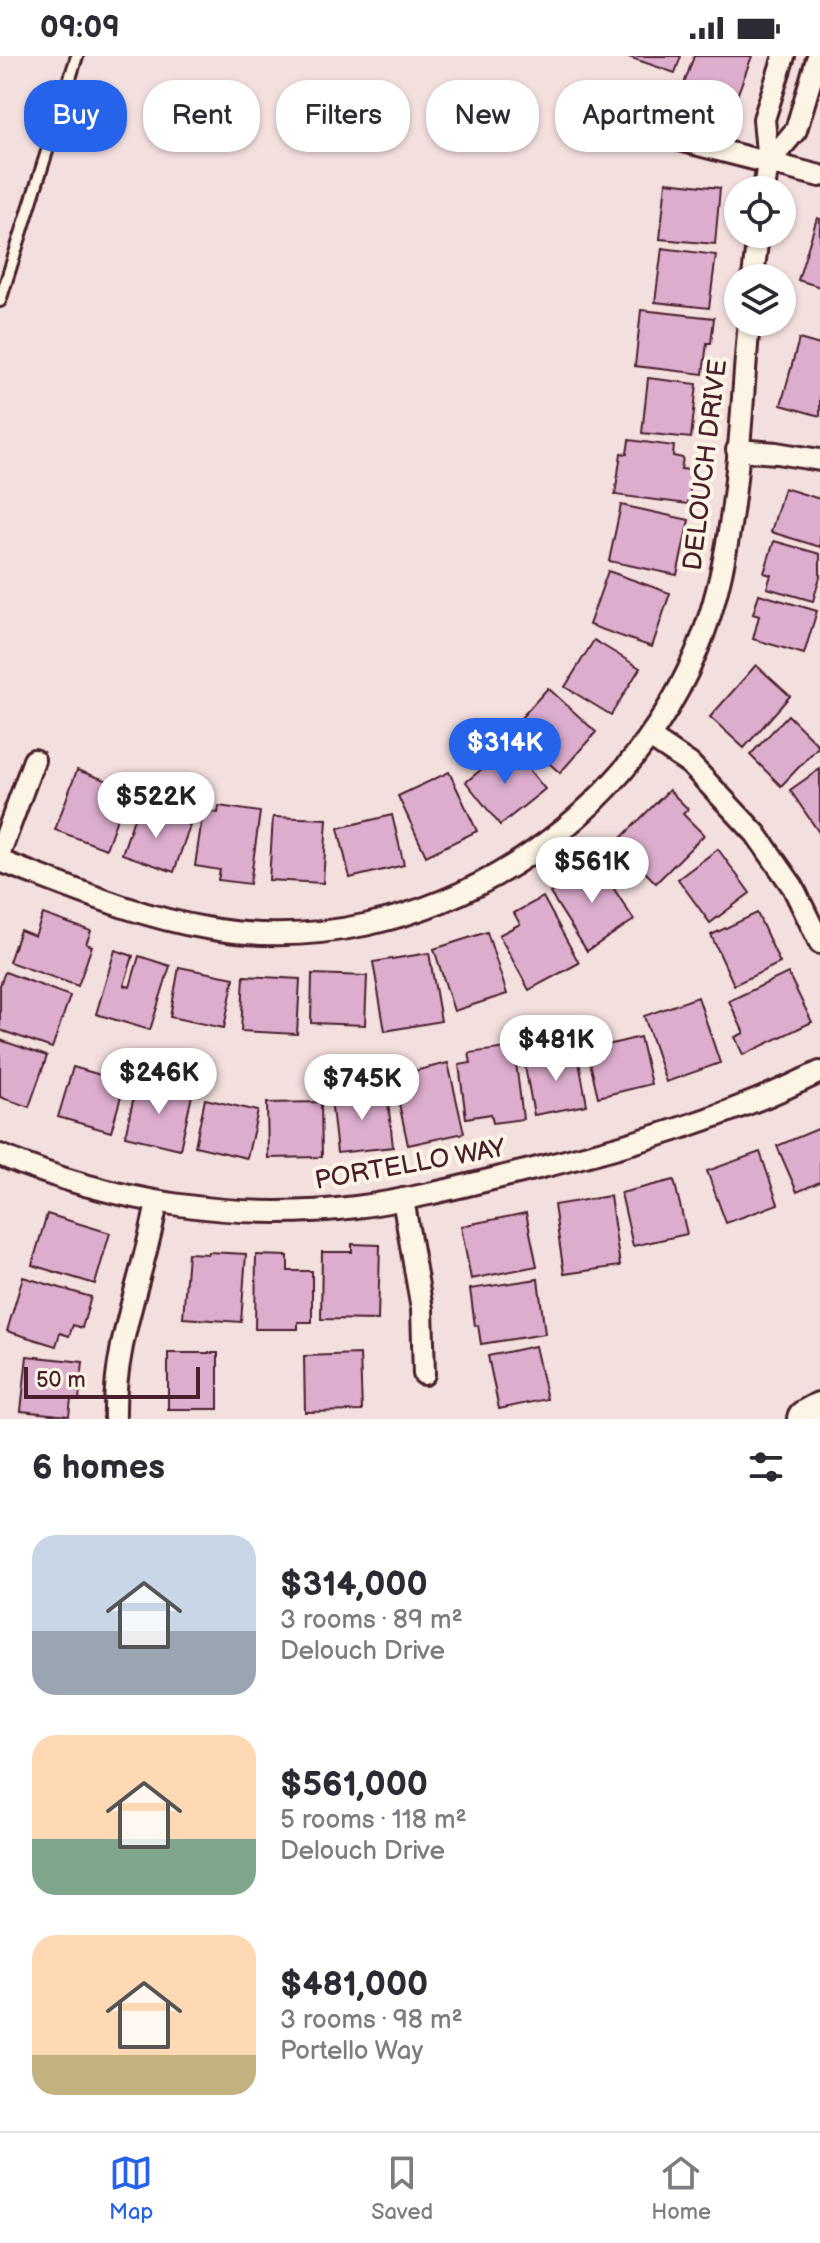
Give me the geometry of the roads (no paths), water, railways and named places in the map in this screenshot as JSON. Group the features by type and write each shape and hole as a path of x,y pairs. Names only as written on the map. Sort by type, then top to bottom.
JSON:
{"highway":[{"path":"807,1419 820,1412"}],"street":[{"path":"766,176 764,119 784,56"},
{"path":"768,163 796,130 818,56"},
{"path":"725,152 820,176"},
{"name":"DELOUCH DRIVE","path":"0,861 134,910 208,929 282,934 323,932 403,916 450,899 527,858 594,802 650,737 676,694 710,614 731,514 748,336"},
{"path":"737,450 820,460"},
{"path":"650,737 690,764 756,834 793,887 820,943"},
{"path":"0,852 34,760"},
{"name":"PORTELLO WAY","path":"0,1155 76,1183 157,1202 262,1211 329,1209 403,1199 658,1138 820,1072"},
{"path":"403,1199 417,1266 424,1374"},
{"path":"115,1419 118,1363 157,1202"}],"lane":[{"path":"0,301 77,56"}]}
